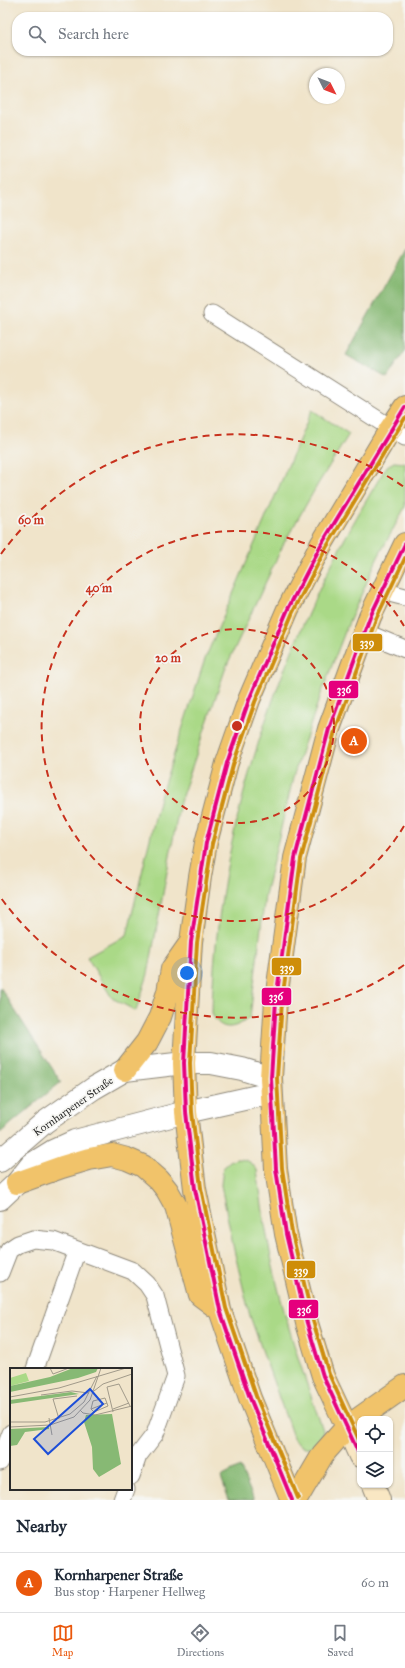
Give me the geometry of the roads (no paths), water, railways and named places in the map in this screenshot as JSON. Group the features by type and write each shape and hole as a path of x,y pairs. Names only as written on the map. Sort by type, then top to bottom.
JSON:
{"main road":[{"path":"292,1500 250,1398 220,1310 195,1189 186,1112 184,1063 190,942 206,843 227,763 249,700 288,609 321,545 398,433 405,407"},
{"path":"358,1452 323,1376 307,1323 286,1234 276,1169 271,1086 276,1000 295,858 329,728 364,632 405,544"},
{"path":"125,1070 150,1036 160,1017 168,992 172,969 190,942"},
{"path":"17,1183 89,1159 112,1155 127,1158 143,1166 163,1185 176,1206 200,1295 220,1310"},
{"path":"296,1500 323,1454 347,1427 405,1386"},
{"path":"374,1488 379,1500"}],"street":[{"name":"Kornharpener Straße","path":"0,1161 45,1122 94,1088 125,1070 184,1063 210,1063 242,1069 271,1086"},
{"path":"0,1199 17,1183 32,1164 67,1144 186,1112 271,1086"}],"lane":[{"path":"212,314 398,433"},
{"path":"382,592 405,597"},
{"path":"364,632 405,649"},
{"path":"0,1273 9,1250 18,1244 33,1239 53,1241 133,1271 147,1284 155,1296 176,1376 155,1434 138,1456 132,1473"},
{"path":"35,1368 77,1250"},
{"path":"0,1462 10,1437"},
{"path":"122,1500 126,1490"}],"place":[{"name":"Kornharpener Straße","path":"354,741"}]}
